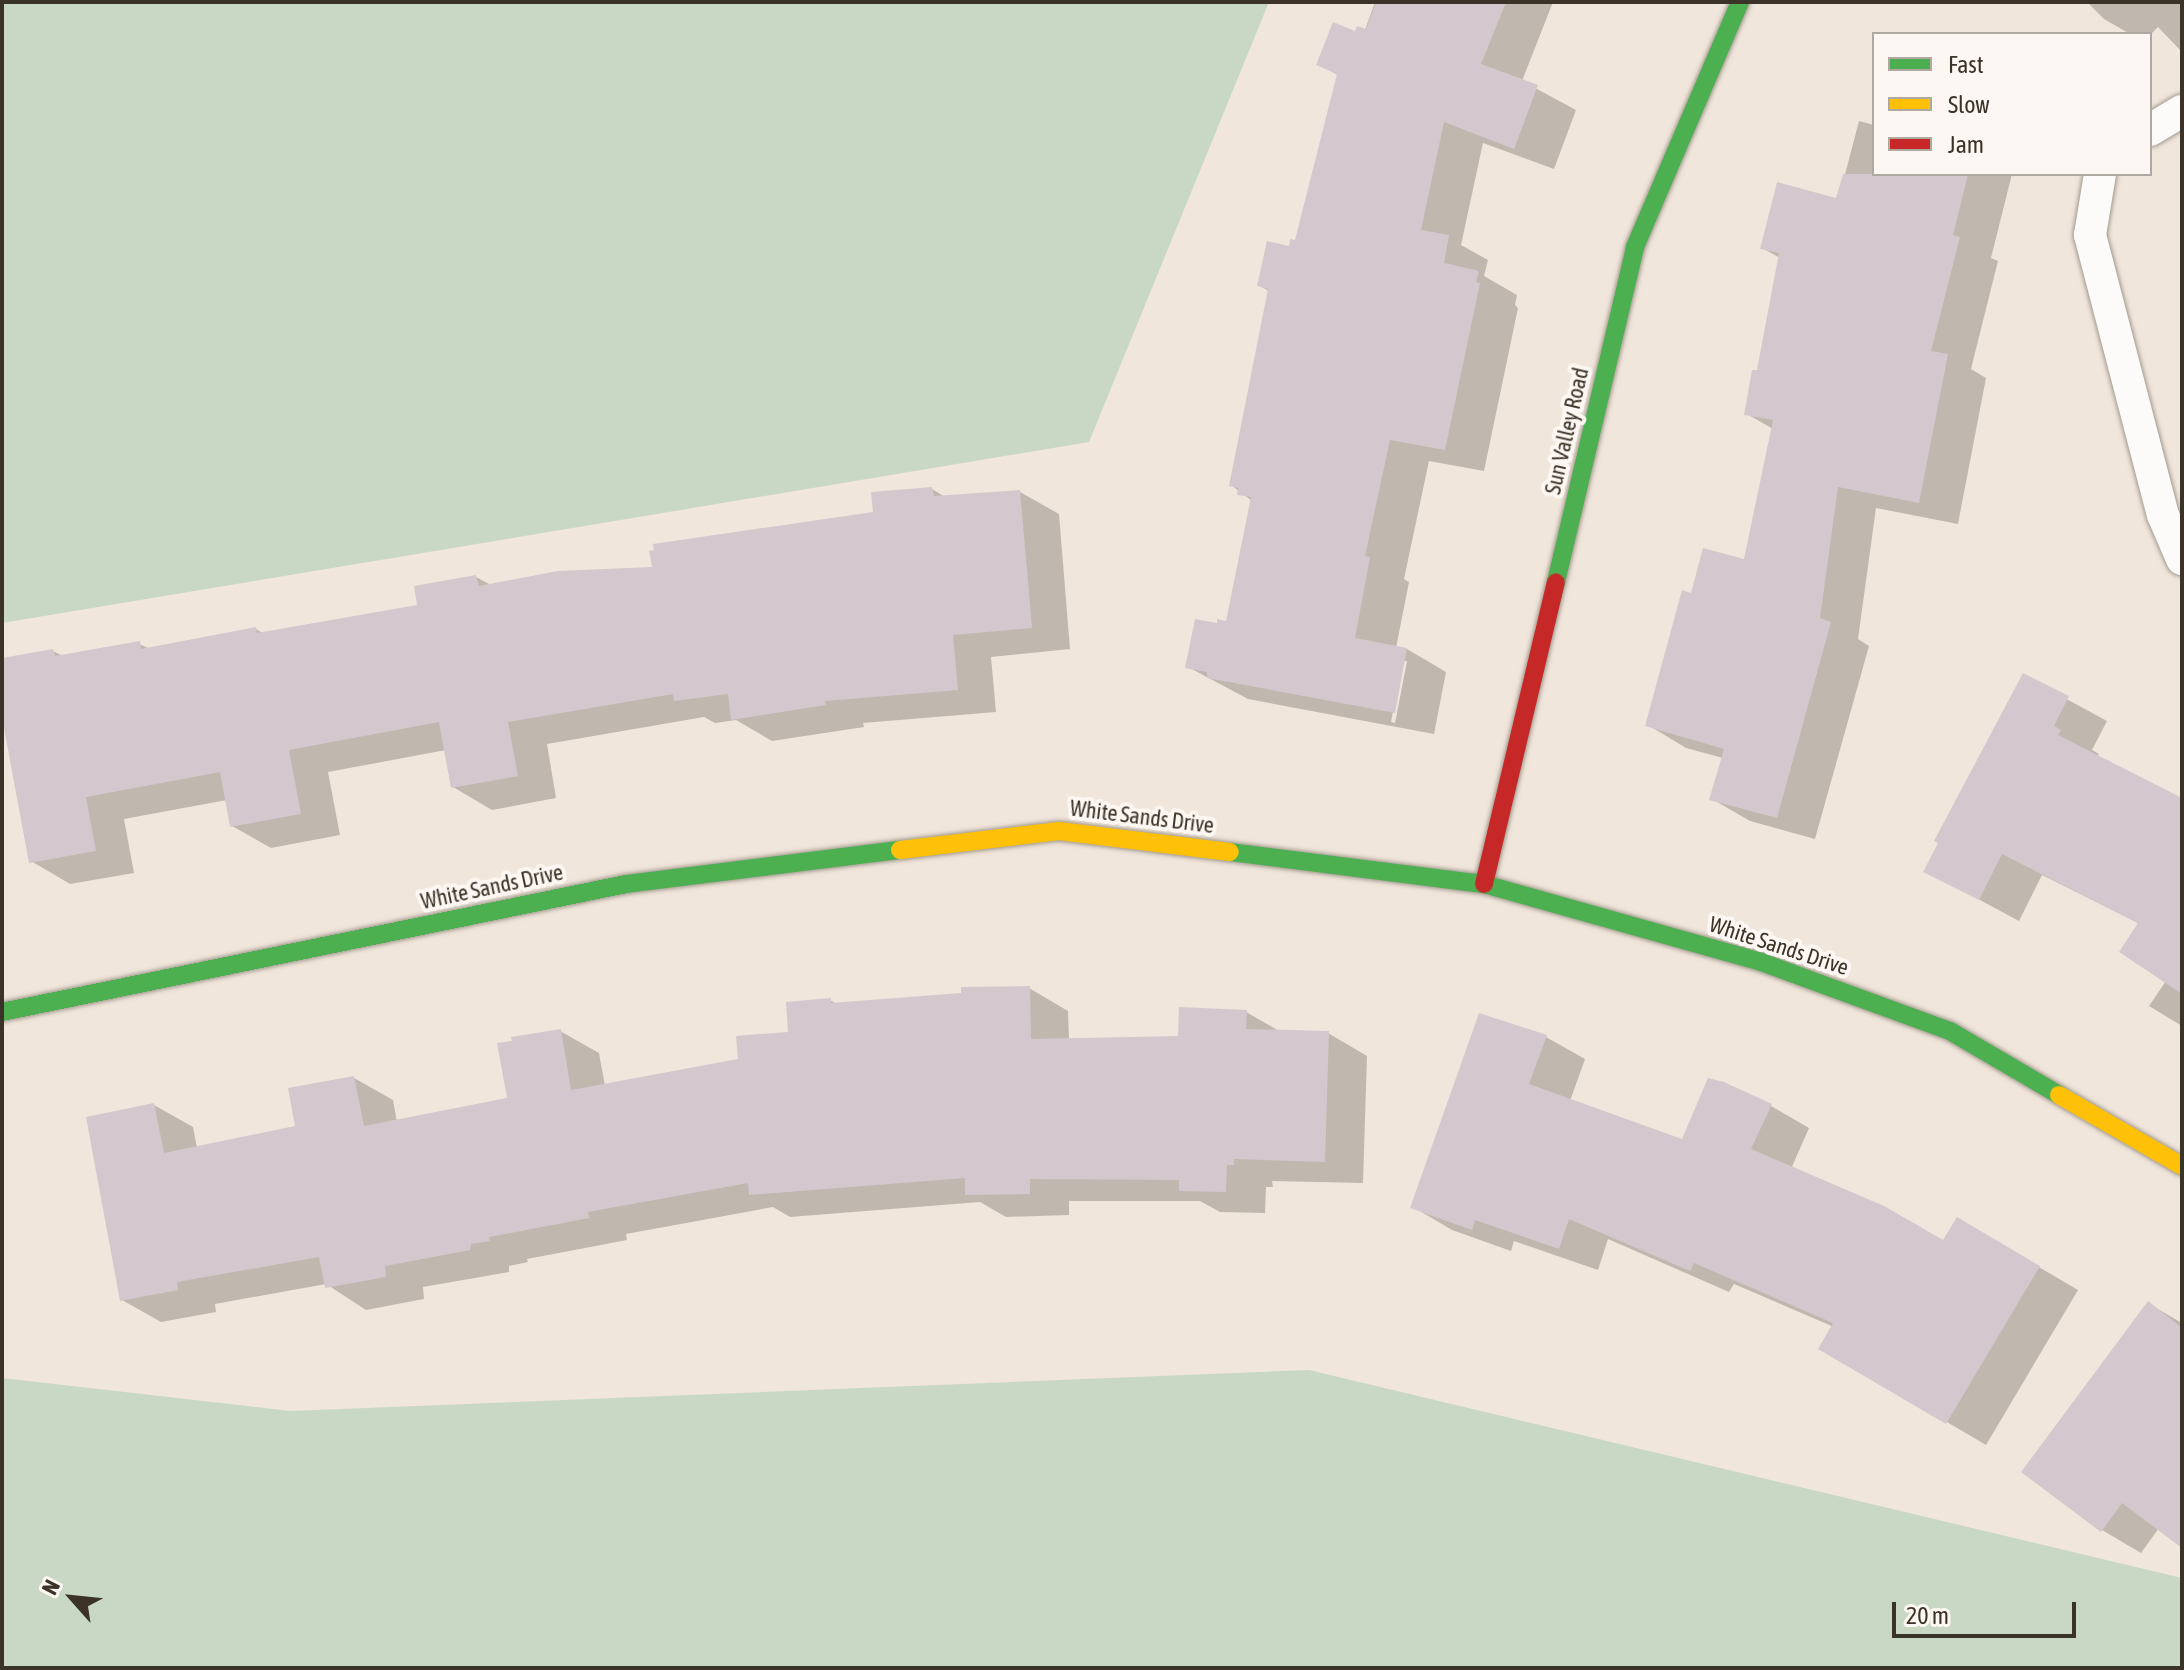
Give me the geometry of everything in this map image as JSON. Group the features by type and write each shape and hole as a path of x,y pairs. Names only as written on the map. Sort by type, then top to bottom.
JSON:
{"street":[{"name":"Sun Valley Road","path":"1484,884 1635,247 1740,2"},
{"name":"White Sands Drive","path":"2,1012 626,884 1059,831 1484,884 1761,962 1950,1031 2182,1166"}],"lane":[{"path":"2152,129 2182,111"},
{"path":"2100,176 2090,235 2163,515 2182,559"}],"green space":[{"path":"2,2 1269,2 1089,442 2,623"},
{"path":"1309,1370 2182,1578 2182,1668 2,1668 2,1378 291,1411"}],"building":[{"path":"1376,2 1506,2 1481,64 1538,85 1514,149 1444,122 1421,230 1449,235 1444,263 1479,271 1476,282 1480,283 1445,450 1390,440 1365,556 1370,557 1355,638 1407,648 1395,713 1207,678 1207,672 1185,668 1195,619 1217,623 1217,619 1226,621 1251,497 1237,495 1238,488 1229,486 1268,289 1257,286 1267,241 1289,246 1290,239 1295,240 1337,74 1316,65 1333,22 1355,31 1357,26 1366,29"},
{"path":"1843,174 1968,176 1953,235 1960,237 1931,351 1948,354 1919,503 1838,487 1820,618 1831,622 1777,818 1709,800 1724,749 1645,726 1682,590 1691,593 1703,548 1744,559 1773,420 1744,415 1752,370 1757,370 1779,253 1760,249 1777,182 1836,198"},
{"path":"932,487 934,496 1020,490 1032,628 953,635 958,690 825,701 826,705 731,720 728,694 674,701 673,694 508,722 518,776 451,788 439,722 289,750 301,814 230,827 220,772 86,797 96,851 29,863 2,717 2,658 53,649 55,656 140,641 141,649 256,627 257,633 417,605 414,586 476,575 479,586 558,571 652,567 649,551 654,550 653,544 873,512 871,492"},
{"path":"2023,673 2069,696 2054,726 2061,730 2058,735 2182,798 2182,994 2119,952 2138,923 2002,854 1979,900 1923,872 1938,843 1934,841"},
{"path":"1030,986 1031,1039 1178,1036 1179,1007 1247,1010 1246,1029 1329,1031 1325,1162 1234,1159 1234,1165 1227,1165 1226,1192 1179,1191 1179,1180 1030,1179 1030,1194 965,1195 965,1178 749,1195 748,1183 588,1212 589,1218 489,1237 490,1241 471,1244 470,1250 385,1266 386,1277 325,1288 319,1257 177,1282 178,1290 120,1301 86,1117 154,1103 164,1153 295,1126 288,1088 354,1076 364,1126 507,1098 497,1043 512,1041 511,1037 561,1029 571,1090 738,1059 736,1036 788,1032 786,1002 831,998 831,1003 961,993 961,987"},
{"path":"1479,1013 1547,1035 1529,1084 1682,1139 1708,1078 1724,1082 1772,1104 1751,1149 1884,1206 1943,1240 1957,1217 2040,1266 1946,1424 1818,1349 1833,1323 1694,1263 1690,1271 1569,1219 1559,1249 1475,1220 1472,1230 1410,1208"},
{"path":"2148,1301 2182,1328 2182,1548 2122,1503 2101,1532 2021,1472"}],"traffic: fast":[{"path":"1556,582 1635,247 1740,2"},
{"path":"2,1012 626,884 900,850"},
{"path":"1230,852 1484,884 1761,962 1950,1031 2059,1095"}],"traffic: slow":[{"path":"900,850 1059,831 1230,852"},
{"path":"2059,1095 2182,1166"}],"traffic: jam":[{"path":"1484,884 1556,582"}]}
